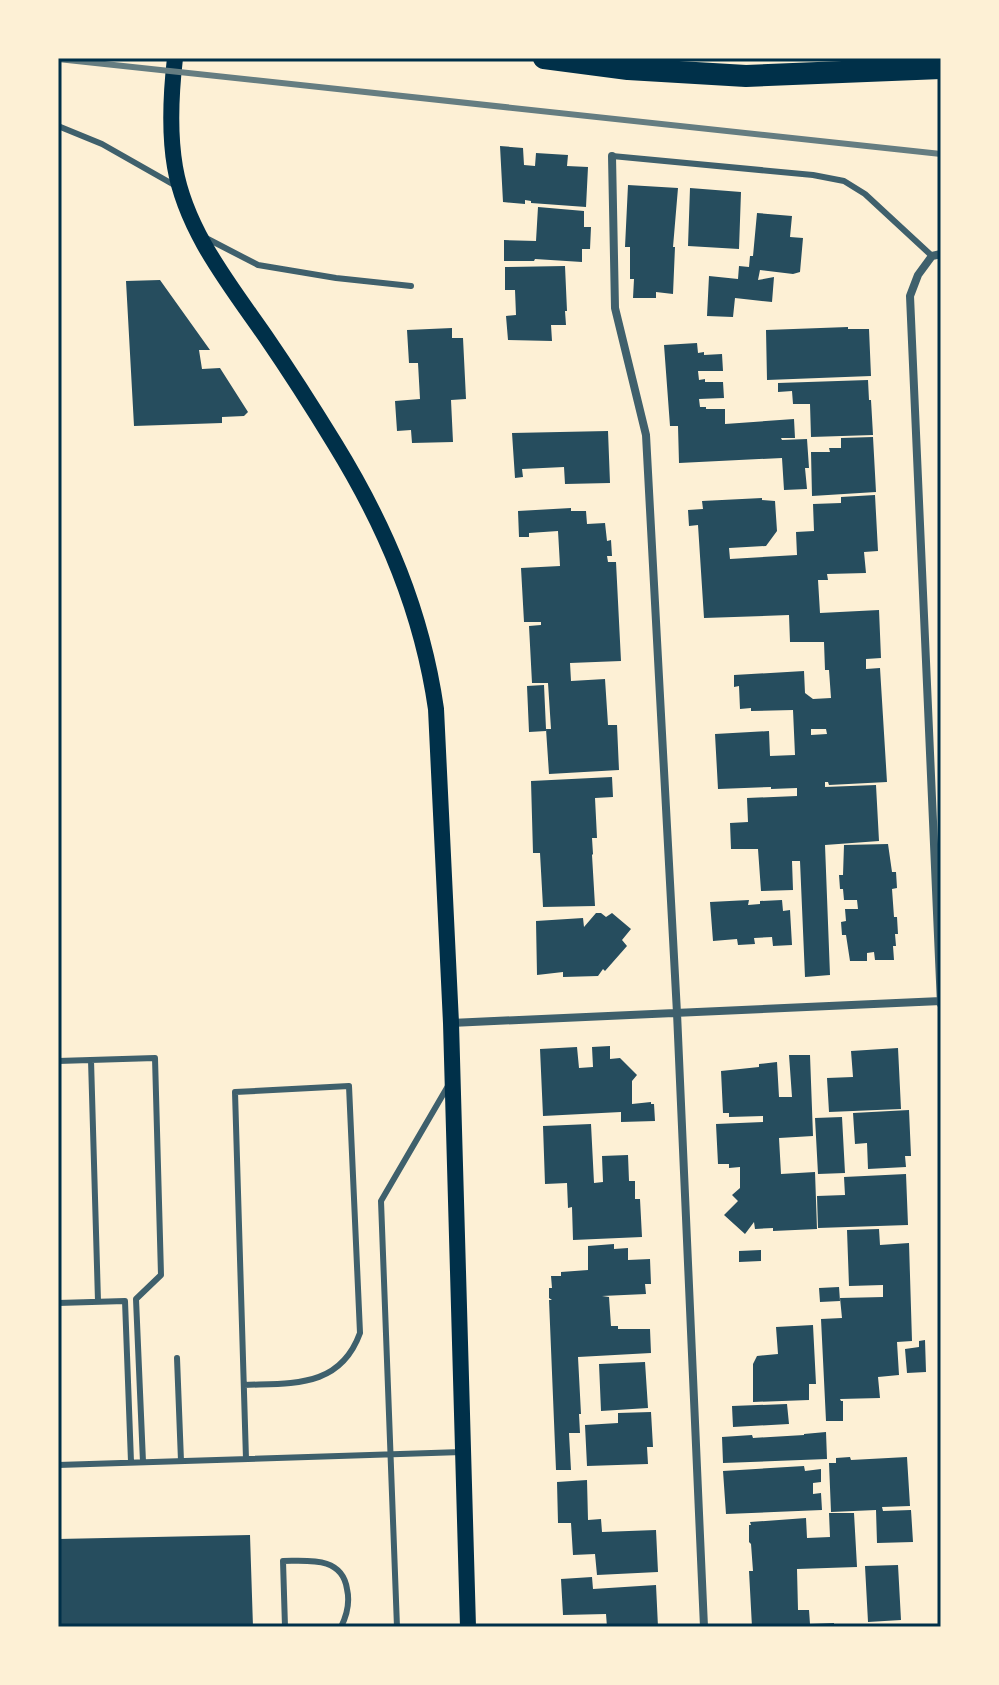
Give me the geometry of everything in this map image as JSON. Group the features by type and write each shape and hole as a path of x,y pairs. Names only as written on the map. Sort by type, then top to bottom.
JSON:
{"highway":[{"path":"544,58 628,69 746,76 941,68"},
{"path":"929,58 941,59"}],"main road":[{"path":"175,58 172,137 175,166 197,234 336,446 385,535 405,582 430,671 436,709 451,1023 468,1627"}],"street":[{"path":"612,156 615,308 646,435 677,1013 704,1627"},
{"path":"451,1023 941,1002 910,296 918,275 936,255"}],"lane":[{"path":"58,126 102,144 180,188"},
{"path":"612,156 813,175 844,181 865,194 936,255"},
{"path":"197,234 258,265 411,286"},
{"path":"58,1061 155,1058 161,1275 136,1299 143,1462"},
{"path":"91,1060 98,1301"},
{"path":"397,1627 381,1201 452,1079"},
{"path":"244,1385 297,1383 323,1377 348,1357 360,1333 349,1086 235,1092 246,1459"},
{"path":"58,1303 125,1301 131,1462"},
{"path":"177,1358 181,1461"},
{"path":"58,1465 463,1452"},
{"path":"285,1627 283,1561 312,1561 334,1566 342,1574 348,1591 348,1606 341,1627"}],"building":[{"path":"500,146 523,148 524,165 535,166 536,153 568,155 567,166 588,167 586,207 525,200 525,204 503,202"},
{"path":"628,185 678,188 673,294 656,292 656,298 633,298 630,247 625,247"},
{"path":"690,188 741,192 739,249 688,246"},
{"path":"538,207 584,211 584,227 591,227 590,249 582,249 582,262 504,261 504,240 536,241"},
{"path":"757,213 792,216 790,237 803,238 800,272 760,270 758,280 774,277 772,302 735,298 733,317 707,316 709,276 738,279 739,266 749,267"},
{"path":"565,266 566,325 551,325 552,341 508,340 506,316 516,315 515,290 505,290 505,267"},
{"path":"160,280 210,350 199,350 202,369 220,368 248,412 244,416 222,417 222,423 134,426 126,281"},
{"path":"452,328 452,338 463,338 466,399 451,400 453,442 412,443 411,430 397,431 395,401 420,399 418,363 409,363 407,330"},
{"path":"869,329 871,376 767,380 766,330"},
{"path":"697,343 698,353 722,354 723,371 698,371 699,380 723,382 724,398 699,399 700,407 725,409 725,424 794,419 795,438 781,438 807,439 807,489 784,490 782,458 679,463 678,426 670,426 664,345"},
{"path":"868,380 873,435 811,437 810,404 793,404 792,391 778,392 778,383"},
{"path":"608,431 610,483 565,484 564,467 522,469 523,477 515,478 512,433"},
{"path":"873,437 876,492 812,496 811,452 830,452 829,448 841,448 841,438"},
{"path":"875,495 878,551 864,552 866,573 827,574 828,580 818,580 820,613 879,610 881,658 866,659 866,669 880,668 887,782 829,785 825,782 825,787 876,785 879,841 825,845 830,975 805,977 800,861 792,861 793,890 761,891 758,849 731,849 730,823 748,822 747,798 797,796 797,788 718,789 715,734 769,731 770,756 795,755 793,710 740,709 739,686 734,687 734,675 804,671 805,693 813,699 831,698 829,670 825,670 824,642 790,642 789,615 704,618 698,525 689,526 688,510 703,509 702,501 762,498 775,501 777,531 766,546 729,548 730,559 797,555 796,532 814,531 813,504 841,503 841,497","holes":["811,729 826,729 827,734 811,735"]},
{"path":"571,508 571,511 586,511 587,524 605,523 607,541 611,540 612,556 607,556 608,562 616,562 621,661 570,663 571,681 605,679 608,725 617,725 619,770 549,774 546,729 551,729 548,683 532,683 529,626 541,625 541,622 524,622 521,568 560,566 558,531 529,533 529,537 519,537 518,511"},
{"path":"544,685 546,731 529,732 527,686"},
{"path":"612,777 613,797 595,798 597,838 592,838 592,855 595,906 543,907 540,853 533,853 531,781"},
{"path":"888,844 897,888 892,889 898,934 895,934 896,946 893,946 894,960 875,960 874,952 867,953 867,961 850,961 841,922 846,921 845,909 858,909 857,900 844,900 843,889 840,889 844,845"},
{"path":"749,900 748,905 782,900 783,911 790,910 792,945 773,946 772,937 754,938 755,944 738,945 737,939 713,941 710,902"},
{"path":"596,913 606,917 612,913 631,929 622,940 627,946 605,971 603,969 598,976 563,977 563,972 537,975 536,921 583,918 584,927"},
{"path":"610,1046 610,1059 620,1058 637,1075 632,1081 632,1104 654,1104 655,1121 621,1122 621,1112 543,1116 540,1049 577,1047 579,1068 593,1067 592,1047"},
{"path":"898,1048 901,1109 829,1112 827,1078 853,1077 851,1051"},
{"path":"789,1055 810,1055 813,1136 779,1138 781,1174 815,1172 817,1229 755,1229 754,1222 745,1234 724,1215 738,1201 732,1195 740,1188 740,1167 729,1168 729,1164 718,1164 716,1124 763,1122 763,1116 729,1117 729,1113 723,1113 721,1071 777,1062 779,1097 792,1097"},
{"path":"909,1110 911,1156 905,1156 906,1167 868,1169 867,1143 855,1144 853,1113"},
{"path":"842,1117 845,1173 818,1174 815,1118"},
{"path":"591,1124 594,1183 603,1182 602,1156 628,1155 629,1181 635,1181 635,1199 640,1199 642,1237 573,1240 572,1207 568,1208 567,1183 545,1184 543,1126"},
{"path":"906,1174 908,1225 818,1228 817,1196 845,1195 844,1177"},
{"path":"879,1229 880,1245 909,1243 912,1341 897,1342 899,1375 878,1377 880,1398 840,1399 843,1401 843,1421 826,1421 821,1319 842,1318 840,1298 883,1297 883,1285 849,1286 847,1230"},
{"path":"614,1244 614,1249 628,1248 628,1260 650,1259 651,1284 645,1284 646,1294 602,1296 609,1297 611,1326 618,1326 618,1329 650,1329 651,1353 578,1357 580,1433 569,1433 571,1470 556,1470 549,1300 552,1300 549,1298 551,1276 588,1270 588,1246"},
{"path":"761,1250 761,1261 739,1262 739,1251"},
{"path":"839,1287 840,1301 820,1302 819,1288"},
{"path":"813,1325 816,1384 809,1384 809,1400 753,1402 753,1364 757,1356 778,1354 776,1327"},
{"path":"925,1340 926,1372 907,1373 905,1349 919,1347 919,1341"},
{"path":"645,1362 648,1408 601,1411 599,1364"},
{"path":"787,1404 789,1424 733,1427 732,1406"},
{"path":"651,1412 653,1447 647,1447 648,1464 587,1466 585,1425 618,1423 618,1413"},
{"path":"826,1432 827,1459 723,1463 722,1437 752,1435 753,1438"},
{"path":"850,1457 851,1460 907,1457 910,1506 882,1507 883,1511 911,1510 913,1542 877,1543 876,1510 831,1512 829,1463 836,1463 836,1458"},
{"path":"804,1466 805,1471 821,1469 821,1482 813,1483 813,1494 821,1493 822,1510 726,1514 723,1471"},
{"path":"587,1480 588,1520 601,1519 602,1532 656,1530 658,1572 597,1575 595,1554 573,1555 571,1523 558,1523 557,1482"},
{"path":"829,1513 854,1513 857,1567 797,1569 798,1610 809,1610 810,1624 834,1623 834,1627 752,1627 750,1522 806,1518 807,1538 830,1537"},
{"path":"250,1535 253,1627 58,1627 58,1539"},
{"path":"898,1565 901,1620 868,1622 865,1566"},
{"path":"592,1577 593,1589 656,1585 658,1627 607,1627 606,1614 563,1615 561,1579"}],"railway":[{"path":"58,59 941,154"}]}
